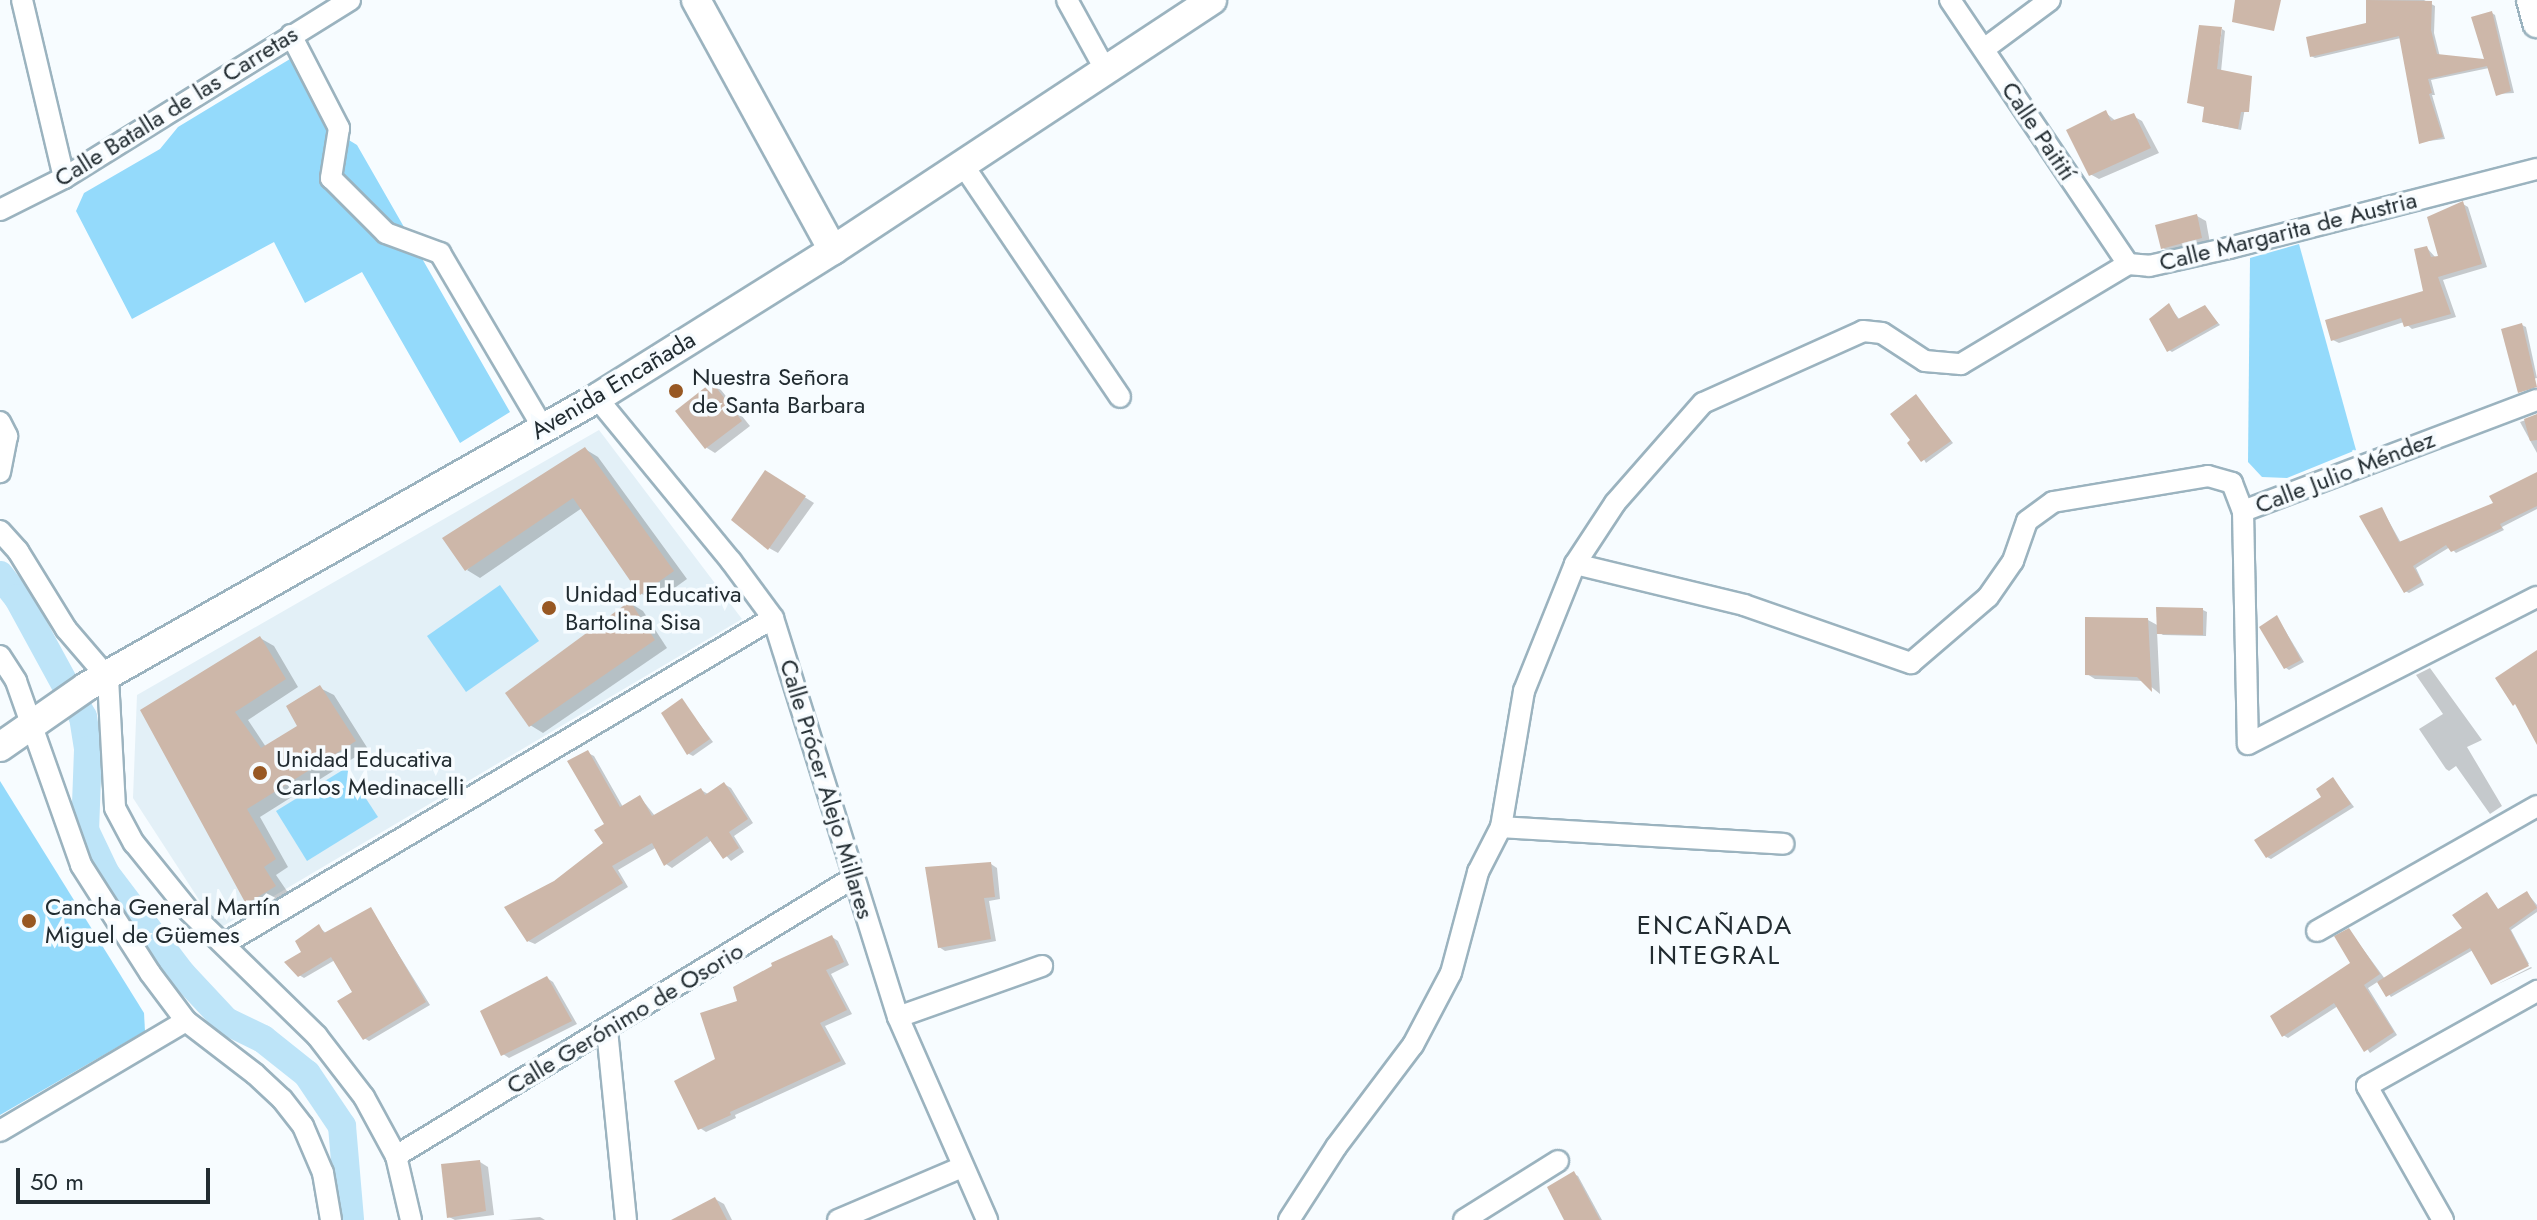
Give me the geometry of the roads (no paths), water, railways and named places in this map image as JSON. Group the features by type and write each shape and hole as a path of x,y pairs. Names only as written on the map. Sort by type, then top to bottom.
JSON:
{"main road":[{"path":"696,0 833,250"},
{"name":"Avenida Encañada","path":"0,747 97,683 597,398 833,250 1212,0"},
{"path":"2531,0 2537,23"}],"street":[{"path":"22,0 64,178"},
{"name":"Calle Batalla de las Carretas","path":"0,210 64,178 350,0"},
{"path":"1067,0 1106,71"},
{"name":"Calle Paitití","path":"1950,0 2128,264"},
{"path":"1984,49 2050,0"},
{"path":"291,35 339,128 331,178 386,233 440,253 543,428"},
{"path":"963,165 1120,397"},
{"name":"Calle Margarita de Austria","path":"1575,564 1615,503 1703,403 1863,331 1882,333 1925,361 1961,364 2128,264 2149,266 2229,248 2537,169"},
{"name":"Calle Prócer Alejo Millares","path":"597,398 731,561 773,618 898,1017 987,1220"},
{"name":"Calle Julio Méndez","path":"1575,564 1744,605 1911,663 1988,597 2013,561 2027,521 2053,502 2208,476 2232,483 2243,511 2537,400"},
{"path":"0,422 7,436 0,472"},
{"path":"2243,511 2248,744 2537,597"},
{"path":"0,531 18,551 97,683 115,808 134,843 189,911 317,1036 364,1097 396,1156 411,1220"},
{"path":"1289,1220 1336,1147 1413,1045 1451,973 1478,872 1501,827 1524,691 1575,564"},
{"path":"224,944 773,618"},
{"path":"0,656 39,720 81,865 150,973 186,1021 255,1074 296,1117 323,1173 325,1218"},
{"path":"2317,931 2537,806"},
{"path":"1501,827 1783,844"},
{"name":"Calle Gerónimo de Osorio","path":"396,1156 853,878"},
{"path":"898,1017 1042,966"},
{"path":"2443,1220 2367,1086 2537,991"},
{"path":"0,1131 186,1021"},
{"path":"607,1030 626,1220"},
{"path":"1464,1220 1558,1161"},
{"path":"838,1220 962,1167"}],"waterway":[{"path":"0,575 18,598 83,717 88,750 85,830 106,874 182,974 226,1021 263,1039 307,1074 342,1126 350,1220"}],"place":[{"name":"Nuestra Señora de Santa Barbara","path":"676,391"},
{"name":"Unidad Educativa Bartolina Sisa","path":"549,608"},
{"name":"Unidad Educativa Carlos Medinacelli","path":"260,773"},
{"name":"Cancha General Martín Miguel de Güemes","path":"29,921"}],"district":[{"name":"ENCAÑADA INTEGRAL","path":"1715,941"}]}
